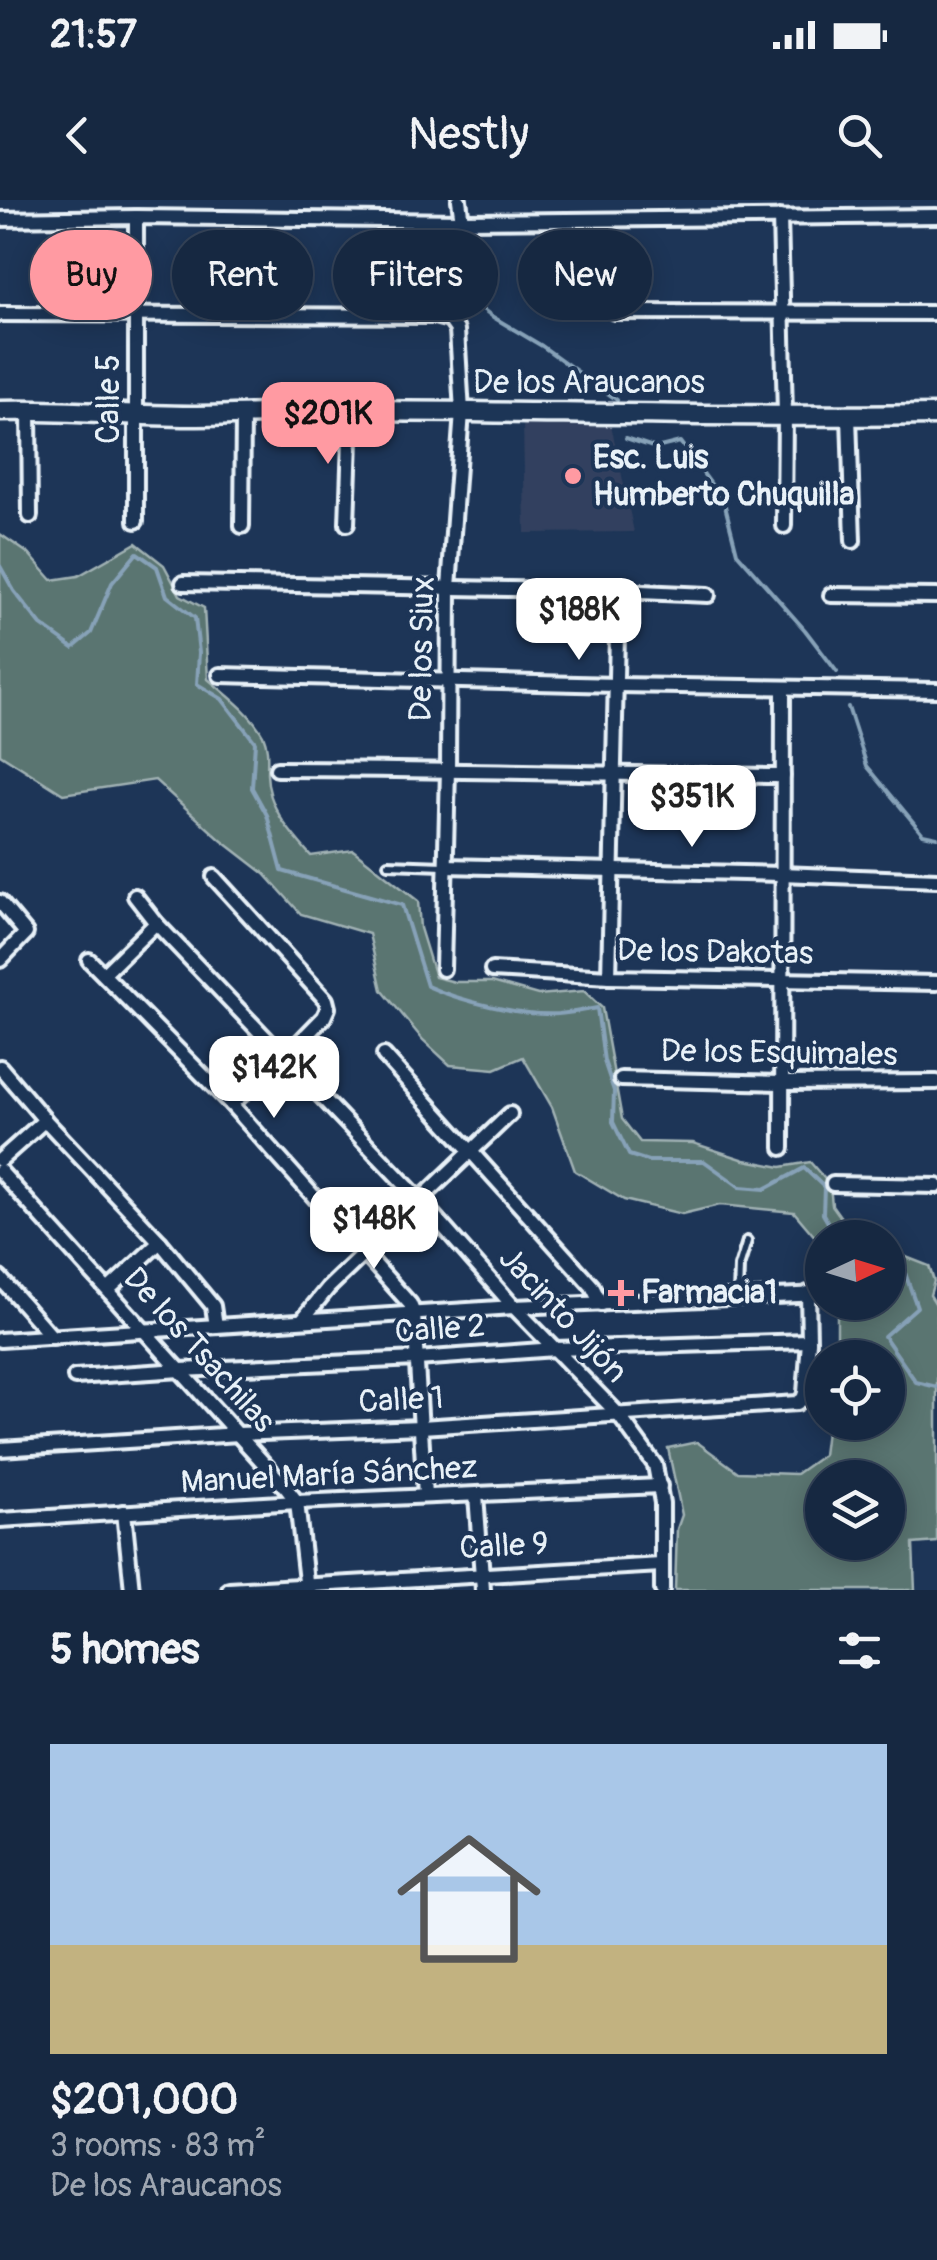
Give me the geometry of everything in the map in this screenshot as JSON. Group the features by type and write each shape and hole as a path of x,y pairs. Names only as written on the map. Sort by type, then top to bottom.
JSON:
{"street":[{"path":"459,200 462,221"},
{"path":"772,200 782,314 784,526"},
{"path":"874,200 874,216"},
{"path":"0,219 462,221 937,216"},
{"name":"Calle 5","path":"136,217 136,230"},
{"path":"652,312 937,313"},
{"name":"De los Siux","path":"152,313 434,316 450,320 457,330 462,412 449,587 443,969"},
{"path":"0,314 30,314"},
{"name":"Calle 5","path":"136,320 136,521"},
{"path":"29,410 30,516"},
{"name":"De los Araucanos","path":"0,411 136,416 351,411 937,415"},
{"path":"347,524 351,411"},
{"path":"242,526 243,416"},
{"path":"849,416 853,541"},
{"path":"183,583 708,596"},
{"path":"609,977 618,591"},
{"path":"831,595 937,596"},
{"path":"220,675 937,690"},
{"path":"782,1148 783,689"},
{"path":"277,769 783,776"},
{"path":"446,866 937,880"},
{"path":"214,876 326,1000 328,1008 284,1058 231,1104"},
{"name":"Jacinto Jijón","path":"135,896 156,924 618,1414 656,1465 662,1503 662,1590"},
{"path":"0,902 26,932 0,960"},
{"path":"104,974 156,924"},
{"path":"89,960 231,1104 410,1304 414,1314 425,1496"},
{"name":"De los Dakotas","path":"492,970 609,977 937,983"},
{"path":"384,1054 592,1286 601,1304"},
{"path":"0,1067 160,1242 213,1306 216,1326"},
{"name":"De los Esquimales","path":"621,1079 937,1082"},
{"path":"302,1320 328,1288 510,1114"},
{"path":"0,1160 45,1120"},
{"name":"De los Tsachilas","path":"0,1171 297,1502"},
{"path":"833,1184 937,1186"},
{"path":"108,1290 160,1242"},
{"path":"0,1278 52,1337"},
{"path":"0,1340 514,1307 805,1294"},
{"name":"Calle 2","path":"75,1377 555,1349 805,1341"},
{"name":"Calle 1","path":"0,1449 797,1403 803,1398 805,1379"},
{"name":"Manuel María Sánchez","path":"0,1520 660,1486"},
{"path":"476,1495 483,1590"},
{"path":"297,1502 307,1587"},
{"path":"124,1512 132,1590"},
{"name":"Calle 9","path":"230,1590 661,1565"}],"lane":[{"path":"388,864 446,866"},
{"path":"738,1297 739,1267 747,1241"}],"shaded area":[{"name":"Esc. Luis Humberto Chuquilla","path":"610,420 634,532 525,533 523,421"}],"green space":[{"path":"0,534 29,554 52,580 78,576 136,543 164,565 180,595 204,608 208,679 245,712 263,735 268,786 281,818 311,856 353,850 418,901 420,928 435,977 455,982 492,982 538,995 584,991 602,1008 622,1119 640,1142 693,1143 781,1167 810,1162 830,1185 832,1205 843,1220 805,1220 805,1225 794,1212 720,1205 682,1214 624,1200 575,1171 552,1107 523,1057 495,1069 450,1065 423,1040 382,990 369,934 301,914 265,874 155,780 63,794 0,754"},
{"path":"905,1257 929,1266 934,1281 930,1295 937,1306 937,1542 913,1544 915,1590 675,1590 677,1529 682,1515 668,1448 697,1442 738,1472 796,1474 805,1468 805,1560 905,1560 905,1460 816,1460 823,1455 825,1440 905,1440 905,1340 837,1340 837,1320 905,1320"}],"waterway":[{"path":"498,320 617,400"},
{"path":"626,438 656,448 680,442 724,502 737,553 837,672"},
{"path":"0,566 41,625 73,648 91,633 112,583 137,553 157,567 167,596 195,618 197,684 222,699 255,742 252,788 267,815 282,871 402,905 427,986 473,1002 527,1013 558,1014 597,1008 604,1061 614,1091 613,1122 629,1155 648,1161 704,1161 740,1187 765,1189 804,1168 824,1187 823,1214 826,1220"},
{"path":"848,707 867,766 923,834 937,837"},
{"path":"905,1273 917,1307 905,1318"},
{"path":"902,1320 884,1336 916,1382 937,1387"}],"place":[{"name":"Esc. Luis Humberto Chuquilla","path":"573,476"},
{"name":"Farmacia1","path":"621,1293"}]}
